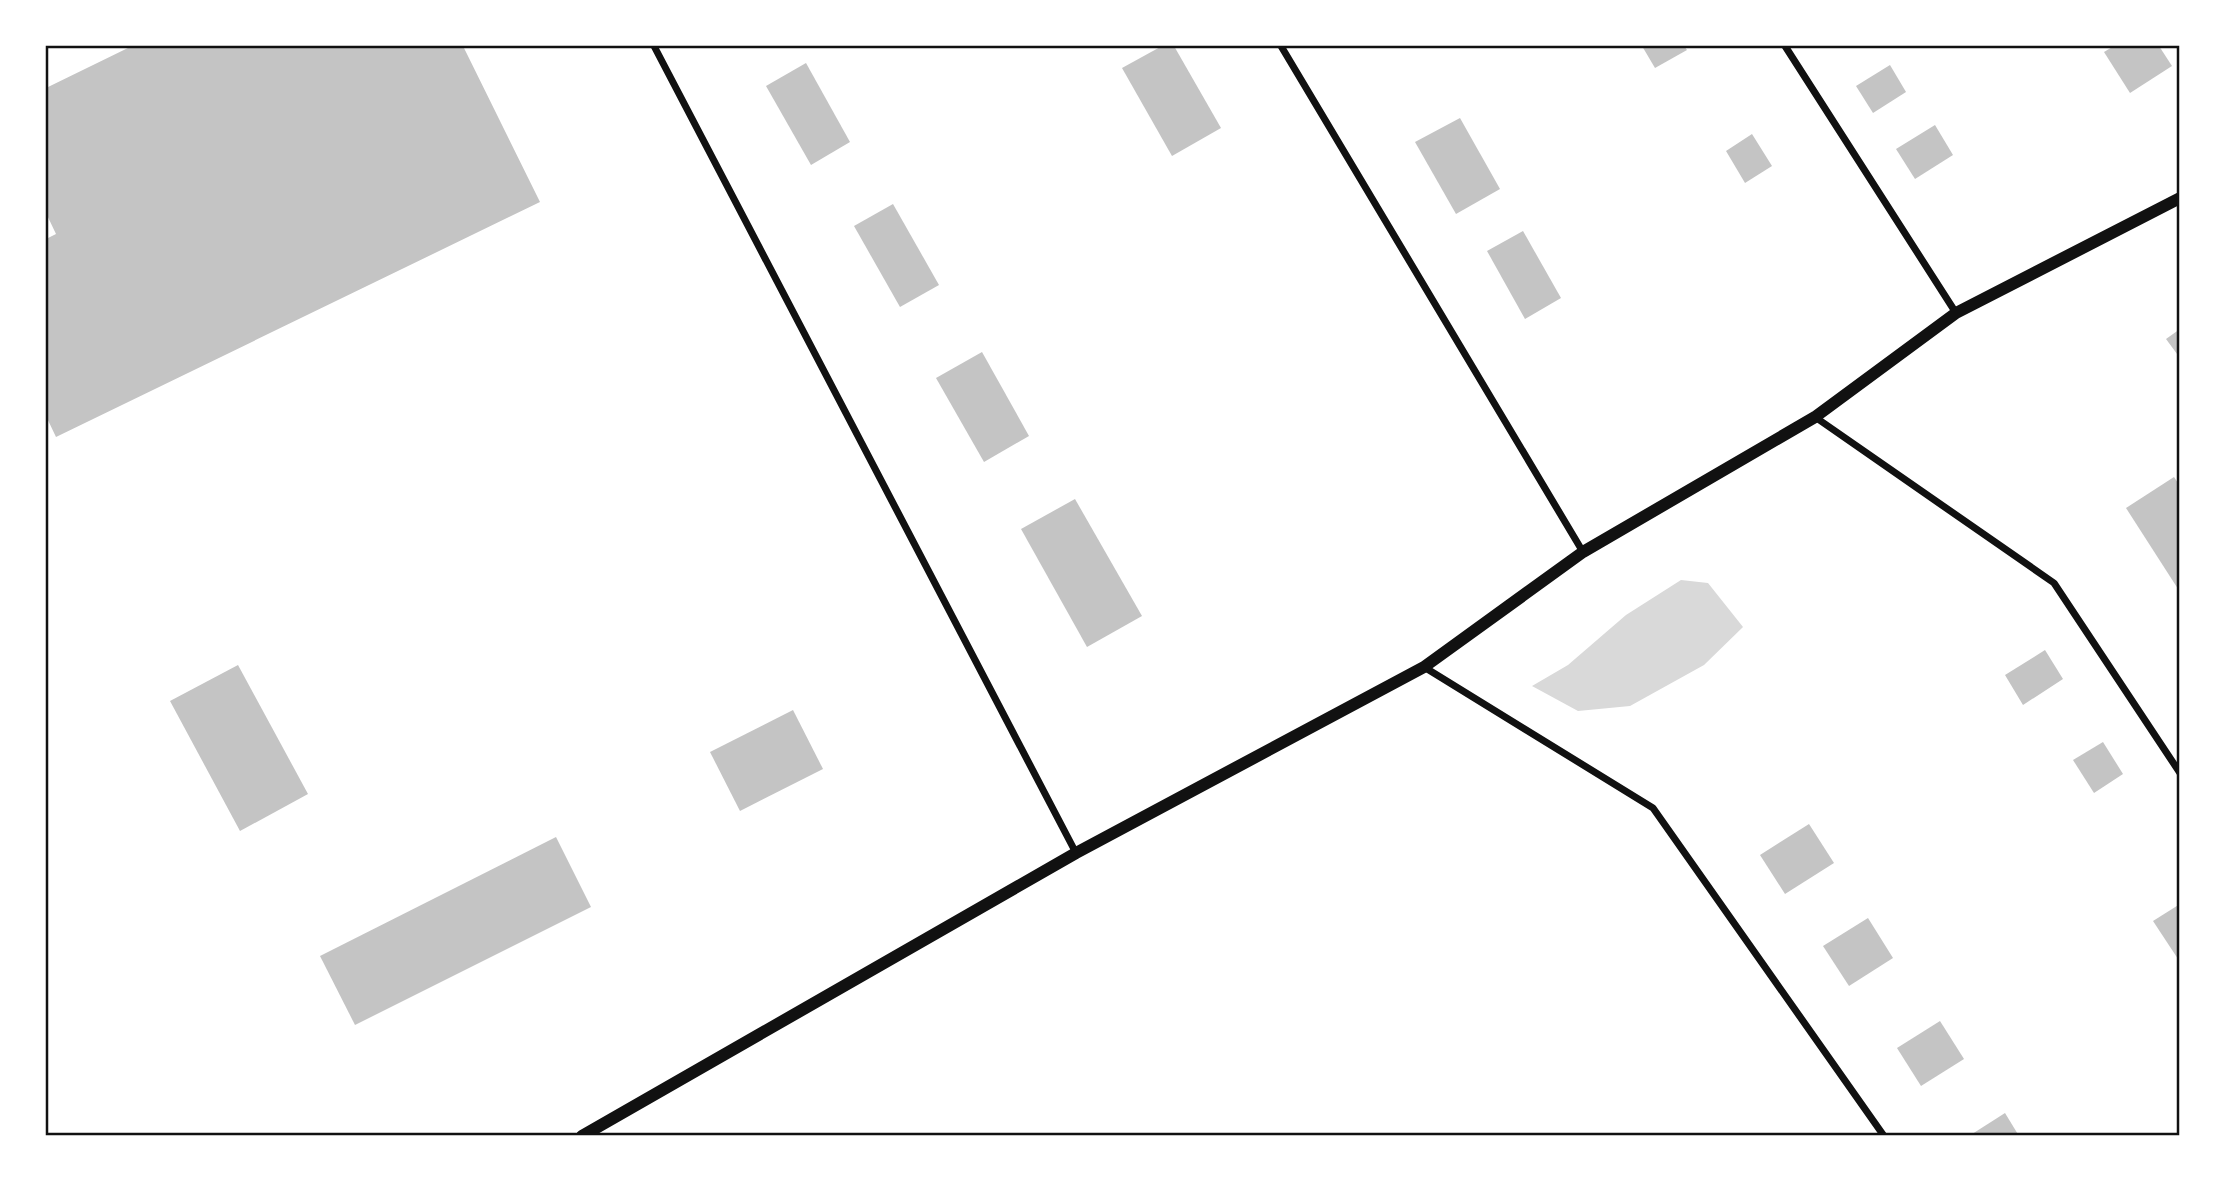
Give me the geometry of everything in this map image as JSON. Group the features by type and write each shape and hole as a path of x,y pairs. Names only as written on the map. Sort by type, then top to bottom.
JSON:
{"street":[{"path":"654,46 1076,853"},
{"path":"1281,46 1583,552"},
{"path":"1785,46 1956,313"},
{"path":"582,1136 1076,853 1424,667 1583,552 1815,417 1956,313 2179,198"},
{"path":"1815,417 2054,583 2179,773"},
{"path":"1424,667 1653,808 1884,1136"}],"shaded area":[{"path":"1681,580 1708,583 1743,627 1704,665 1630,706 1578,711 1532,686 1568,665 1626,615"}],"building":[{"path":"132,46 463,46 540,202 56,437 46,416 46,239 56,234 46,213 46,88"},
{"path":"1162,46 1174,46 1221,128 1172,156 1122,68"},
{"path":"1642,46 1684,46 1687,50 1655,68"},
{"path":"2114,46 2159,46 2172,66 2130,93 2104,52"},
{"path":"806,63 850,142 811,165 766,86"},
{"path":"1890,65 1906,92 1873,113 1856,86"},
{"path":"1460,118 1500,189 1456,214 1415,142"},
{"path":"1935,125 1953,155 1915,179 1896,149"},
{"path":"1752,134 1772,166 1745,183 1726,151"},
{"path":"893,204 939,285 900,307 854,226"},
{"path":"1523,231 1561,298 1525,319 1487,251"},
{"path":"2180,329 2180,358 2166,339"},
{"path":"982,352 1029,436 984,462 936,378"},
{"path":"2174,477 2180,486 2180,592 2126,508"},
{"path":"1075,499 1142,616 1087,647 1021,529"},
{"path":"2045,650 2063,679 2023,705 2005,675"},
{"path":"238,665 308,794 240,831 170,701"},
{"path":"793,710 823,769 740,811 710,752"},
{"path":"2103,742 2123,774 2094,793 2073,760"},
{"path":"1809,824 1834,863 1785,894 1760,855"},
{"path":"556,837 591,907 355,1025 320,956"},
{"path":"2180,904 2180,962 2153,921"},
{"path":"1868,918 1893,958 1849,986 1823,946"},
{"path":"1940,1021 1964,1059 1921,1086 1897,1048"},
{"path":"2005,1113 2019,1136 1969,1136"}]}
